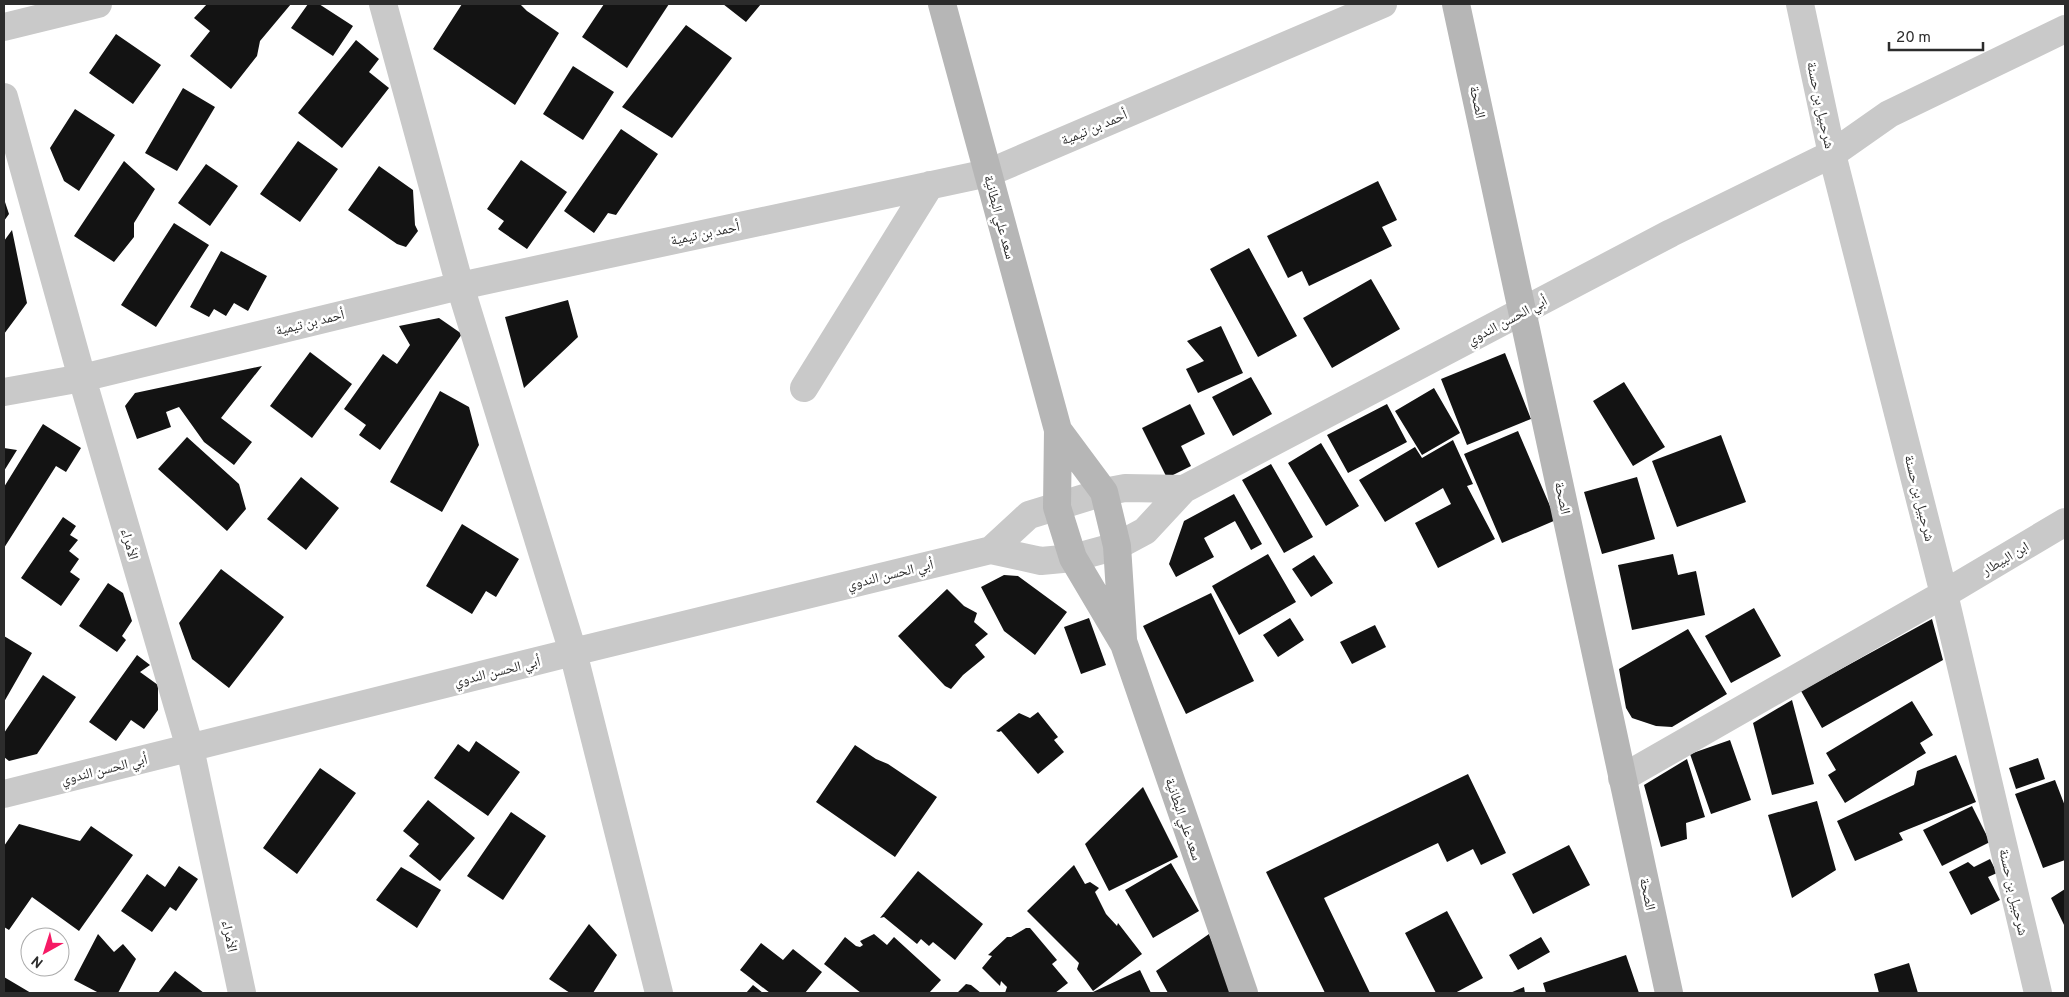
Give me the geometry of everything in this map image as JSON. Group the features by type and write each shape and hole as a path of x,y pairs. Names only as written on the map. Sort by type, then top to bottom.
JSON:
{"main road":[{"name":"سعد علي البطانية","path":"942,4 1058,430 1057,507 1073,558 1124,644 1244,993"},
{"name":"الصحة","path":"1456,4 1670,993"},
{"name":"سعد علي البطانية","path":"1058,430 1104,492 1117,546 1124,644"}],"street":[{"path":"4,27 98,4"},
{"path":"383,4 460,286 573,652 659,993"},
{"name":"أحمد بن تيمية","path":"4,392 82,378 460,286 988,173 1383,4"},
{"name":"شرحبيل بن حسنة","path":"1800,4 1832,154 1944,594 2038,993"},
{"name":"أبي الحسن الندوي","path":"4,794 991,550 1041,561 1073,558 1117,546 1146,531 1184,489 1671,233 1832,154 1889,114 2065,29"},
{"name":"الأمراء","path":"4,98 82,378 190,748 242,993"},
{"path":"804,388 930,185"},
{"name":"أبي الحسن الندوي","path":"991,550 1029,515 1104,492 1125,488 1184,489"},
{"name":"ابن البيطار","path":"1622,778 1944,594 2065,522"}],"building":[{"path":"207,4 291,4 260,41 257,56 231,89 190,56 210,31 194,18"},
{"path":"308,4 319,4 353,26 333,56 291,28"},
{"path":"462,4 520,4 559,33 515,105 433,49"},
{"path":"604,4 669,4 627,68 582,37"},
{"path":"723,4 761,4 746,22"},
{"path":"686,25 732,58 672,138 622,107"},
{"path":"116,34 161,65 133,104 89,73"},
{"path":"356,40 379,59 369,72 389,88 342,148 298,113"},
{"path":"573,66 614,92 583,140 543,114"},
{"path":"183,88 215,107 177,171 145,153"},
{"path":"75,109 115,135 79,191 64,181 50,148"},
{"path":"621,129 658,154 616,215 608,213 594,233 564,211"},
{"path":"298,141 338,169 300,222 260,194"},
{"path":"521,160 567,192 527,249 498,229 504,221 487,209"},
{"path":"124,161 155,189 134,223 134,237 114,262 74,236"},
{"path":"206,164 238,186 210,226 178,203"},
{"path":"379,166 413,190 415,225 418,231 406,247 397,244 348,210"},
{"path":"1378,181 1397,220 1382,227 1392,246 1309,286 1302,271 1288,278 1267,236"},
{"path":"4,199 9,214 4,221"},
{"path":"174,223 209,245 156,327 121,305"},
{"path":"12,230 27,303 4,334 4,241"},
{"path":"1249,248 1297,336 1258,357 1210,269"},
{"path":"221,251 267,276 248,311 234,303 226,316 214,309 209,317 190,307"},
{"path":"1371,279 1400,329 1332,368 1303,318"},
{"path":"568,300 578,337 524,388 505,317"},
{"path":"439,318 462,334 380,450 359,435 366,425 344,409 383,354 397,364 410,345 399,326"},
{"path":"1221,326 1243,373 1198,393 1186,369 1204,361 1187,341"},
{"path":"310,352 352,384 312,438 270,406"},
{"path":"1505,353 1531,419 1467,445 1441,379"},
{"path":"262,366 221,418 252,442 234,465 204,442 179,407 166,412 171,427 137,439 125,406 135,393"},
{"path":"1251,377 1272,414 1233,436 1212,397"},
{"path":"1624,382 1665,447 1633,466 1593,401"},
{"path":"1434,388 1460,433 1422,455 1395,411"},
{"path":"440,391 469,407 479,445 442,512 390,482"},
{"path":"1190,404 1205,434 1181,446 1191,466 1167,478 1142,428"},
{"path":"1387,404 1407,442 1348,473 1327,435"},
{"path":"43,424 81,448 66,472 56,466 4,548 4,487"},
{"path":"1518,431 1556,520 1502,543 1464,454"},
{"path":"1721,435 1746,502 1677,527 1652,461"},
{"path":"187,437 239,484 246,509 227,531 158,469"},
{"path":"1453,440 1473,484 1467,486 1495,539 1438,568 1415,523 1451,504 1443,488 1385,522 1359,480 1415,447 1422,458"},
{"path":"1321,443 1359,506 1326,526 1288,463"},
{"path":"4,448 17,450 4,471"},
{"path":"1271,464 1313,537 1284,553 1242,480"},
{"path":"301,477 339,508 306,550 267,519"},
{"path":"1637,477 1655,539 1602,554 1584,492"},
{"path":"1234,494 1262,544 1251,550 1235,521 1204,538 1214,557 1176,577 1169,564 1184,521"},
{"path":"63,517 76,526 70,535 78,540 69,551 79,559 70,572 80,579 61,606 21,578"},
{"path":"462,524 519,559 496,597 486,591 472,614 426,586"},
{"path":"1268,554 1296,602 1239,635 1212,586"},
{"path":"1673,554 1678,575 1696,571 1705,615 1632,630 1618,565"},
{"path":"1314,555 1333,583 1311,597 1292,569"},
{"path":"221,569 284,617 229,688 192,659 179,623"},
{"path":"1004,575 1018,576 1067,612 1035,655 1004,631 981,587"},
{"path":"108,583 123,593 132,621 122,636 126,640 117,652 79,626"},
{"path":"947,589 964,606 977,613 974,622 988,634 975,645 985,657 963,675 951,689 945,686 898,636"},
{"path":"1211,593 1254,681 1186,714 1143,626"},
{"path":"1754,608 1781,656 1731,683 1705,636"},
{"path":"1089,618 1106,665 1081,674 1064,627"},
{"path":"1290,618 1304,640 1278,657 1263,635"},
{"path":"1932,619 1943,660 1822,728 1801,691"},
{"path":"1375,625 1386,647 1352,664 1340,642"},
{"path":"1688,629 1727,694 1672,727 1656,726 1632,718 1626,708 1619,669"},
{"path":"4,636 32,653 4,702"},
{"path":"137,655 150,665 140,672 158,685 158,710 144,729 131,720 116,741 89,722"},
{"path":"43,675 76,697 37,754 9,761 4,757 4,733"},
{"path":"1792,700 1814,784 1772,795 1753,723"},
{"path":"1912,701 1933,735 1920,743 1926,753 1845,803 1828,775 1836,770 1826,753"},
{"path":"1038,712 1058,737 1054,740 1064,752 1038,774 1001,731 996,731 1019,713 1030,718"},
{"path":"1730,740 1751,800 1711,814 1690,754"},
{"path":"476,741 520,772 488,816 434,778 458,744 469,752"},
{"path":"855,745 876,759 888,764 937,797 895,857 816,802"},
{"path":"1956,755 1976,802 1899,833 1903,840 1855,861 1837,821 1914,785 1917,771"},
{"path":"2038,758 2045,779 2016,789 2009,768"},
{"path":"1687,759 1705,817 1686,823 1687,839 1661,847 1644,785"},
{"path":"320,768 356,793 297,874 263,848"},
{"path":"1468,774 1506,853 1481,865 1473,849 1447,862 1438,843 1324,898 1370,993 1325,993 1266,872"},
{"path":"2055,780 2065,806 2065,860 2043,868 2015,794"},
{"path":"1143,787 1178,857 1109,891 1085,844"},
{"path":"428,800 475,838 440,881 409,856 419,844 403,831"},
{"path":"1817,801 1836,870 1792,898 1768,815"},
{"path":"1972,806 1990,842 1942,866 1923,830"},
{"path":"511,812 546,836 503,900 467,876"},
{"path":"19,824 80,841 91,826 133,855 79,931 32,897 9,930 4,927 4,846"},
{"path":"1569,845 1590,885 1533,914 1512,874"},
{"path":"1990,859 1997,873 1988,877 2000,900 1971,915 1949,872 1968,862 1974,867"},
{"path":"1171,863 1199,911 1153,938 1125,890"},
{"path":"1074,865 1085,884 1090,882 1099,888 1095,892 1106,914 1117,926 1118,923 1142,954 1093,991 1077,969 1079,963 1027,911"},
{"path":"179,866 198,879 176,911 170,907 152,932 121,911 147,874 165,887"},
{"path":"401,867 441,890 417,928 376,900"},
{"path":"918,871 983,924 955,960 933,942 929,946 921,939 917,944 884,917 880,918"},
{"path":"2065,889 2065,927 2051,898"},
{"path":"1447,911 1483,978 1455,993 1436,993 1405,933"},
{"path":"589,924 617,955 593,993 570,993 549,979"},
{"path":"1026,928 1030,928 1057,960 1052,964 1068,983 1055,993 1005,993 1007,987 1001,981 1000,986 982,968 992,956 988,955 1007,937 1011,937"},
{"path":"98,934 114,952 123,944 136,959 118,993 99,993 74,980"},
{"path":"874,934 887,945 894,937 941,980 929,993 861,993 824,964 845,937 860,947 863,945 860,941"},
{"path":"1209,934 1233,993 1168,993 1156,971"},
{"path":"1541,937 1550,952 1518,970 1509,955"},
{"path":"761,943 783,960 793,949 822,972 805,993 770,993 740,970"},
{"path":"1626,955 1639,993 1546,993 1543,983"},
{"path":"1909,963 1918,993 1879,993 1874,974"},
{"path":"1140,970 1151,993 1093,992"},
{"path":"175,971 204,993 158,993"},
{"path":"4,977 31,993 4,993"},
{"path":"966,984 971,985 981,993 957,993"},
{"path":"753,985 763,993 746,993"},
{"path":"1524,987 1525,993 1510,993"}]}
